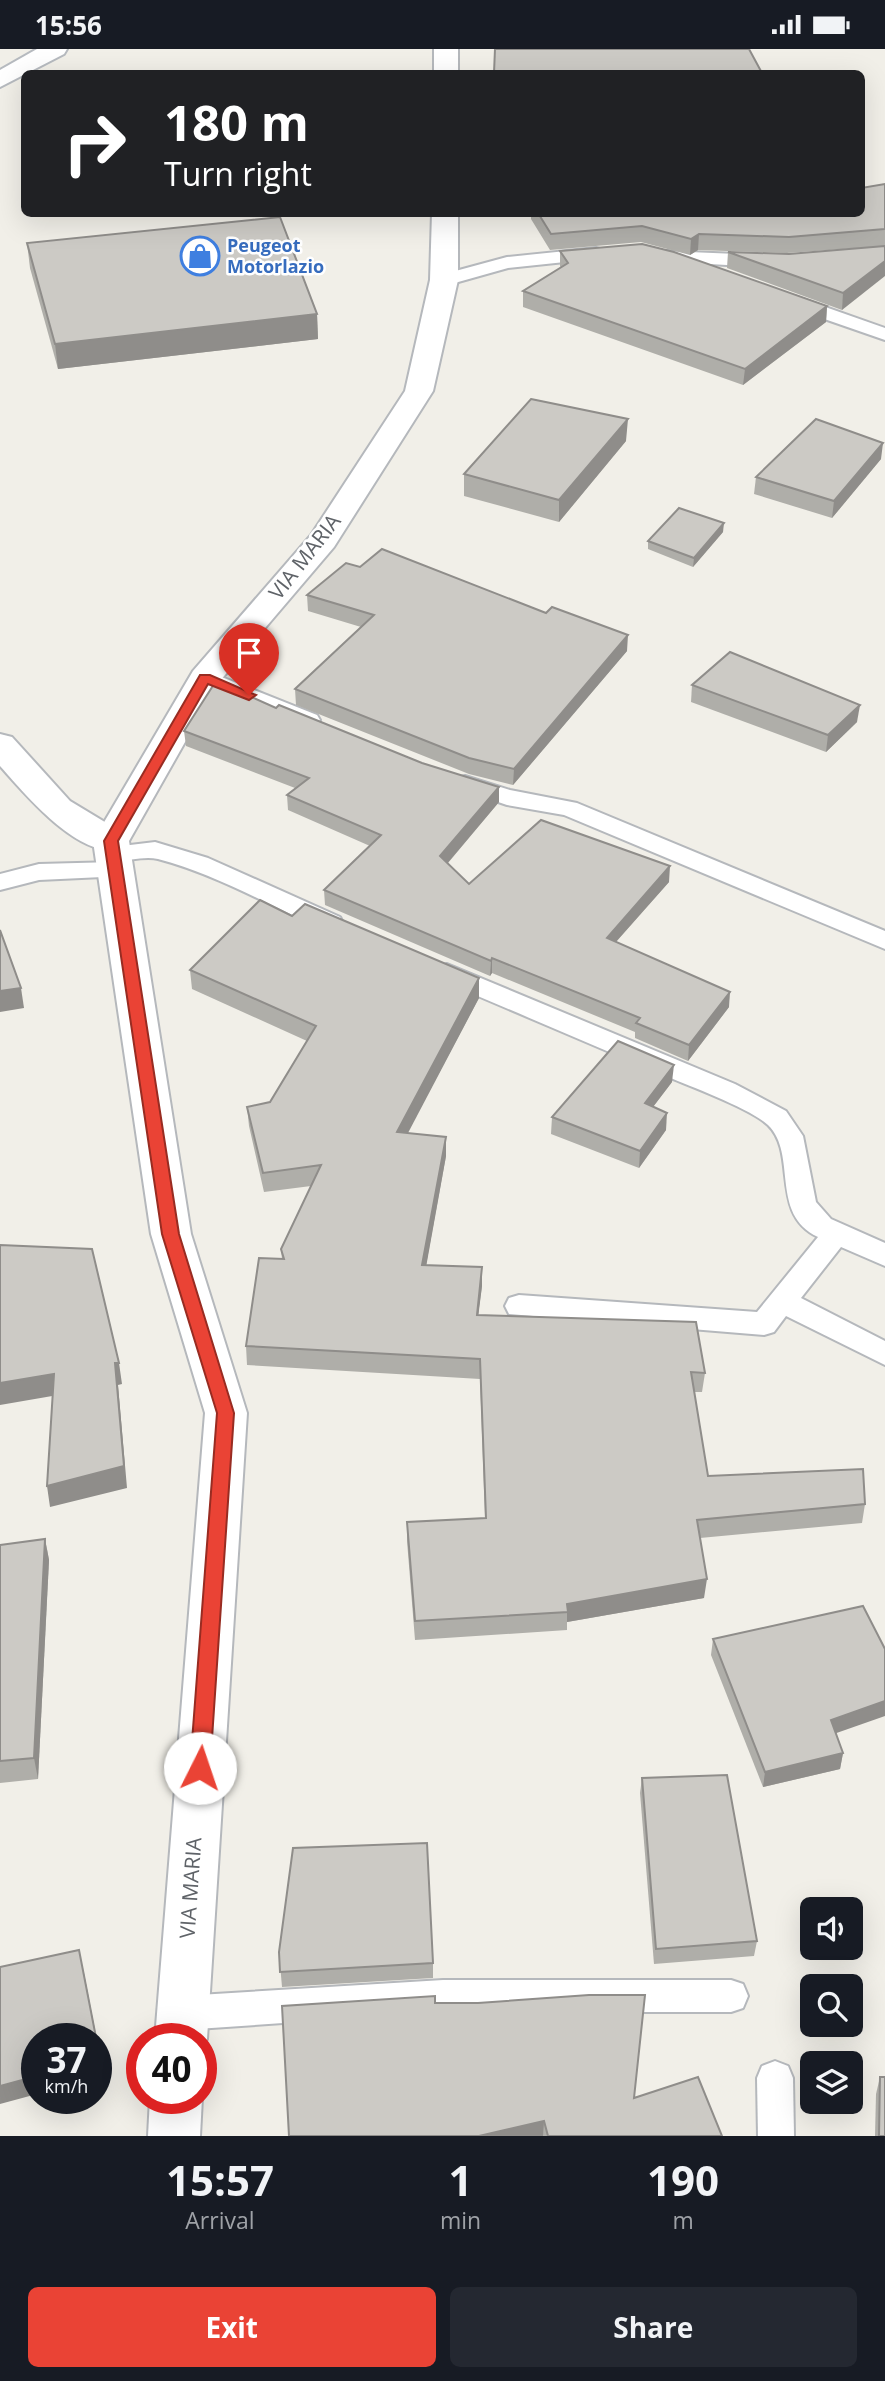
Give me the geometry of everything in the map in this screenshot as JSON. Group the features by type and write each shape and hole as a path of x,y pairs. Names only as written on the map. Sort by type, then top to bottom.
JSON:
{"street":[{"path":"0,80 55,49"},
{"path":"446,49 446,70"},
{"name":"VIA MARIA","path":"182,2023 226,1413 171,1234 113,855 205,678 323,540 419,391 444,281 445,217"},
{"path":"0,745 58,809 113,855"},
{"path":"174,2136 175,2114"}],"lane":[{"path":"641,251 730,279"},
{"path":"444,281 508,263 615,253"},
{"path":"665,257 774,262"},
{"path":"779,297 885,334"},
{"path":"205,678 327,727"},
{"path":"448,776 507,797 569,809 885,941"},
{"path":"0,882 113,855 155,850 199,864 358,935"},
{"path":"431,966 726,1091 777,1118 790,1136 803,1206 821,1226 885,1255"},
{"path":"519,1306 764,1324 837,1233"},
{"path":"782,1301 885,1354"},
{"path":"208,2023 443,1996 731,1996"},
{"path":"775,2078 776,2136"}],"building":[{"path":"495,49 749,49 760,70 494,70"},
{"path":"885,184 885,229 789,237 699,234 691,239 642,226 551,234 540,217 865,217 865,187"},
{"path":"280,217 317,314 55,344 27,243"},
{"path":"642,244 674,252 827,306 745,369 523,291 568,263 560,251"},
{"path":"885,246 885,261 843,293 728,252 789,254"},
{"path":"531,399 628,419 559,500 464,474"},
{"path":"816,419 883,443 834,501 756,477"},
{"path":"679,508 724,523 694,558 648,541"},
{"path":"382,549 546,613 552,607 628,635 514,769 469,758 295,689 374,615 307,595 346,563 360,567"},
{"path":"730,652 860,705 828,735 692,685"},
{"path":"216,681 276,708 279,705 422,763 499,787 440,856 469,884 541,820 670,866 607,938 730,992 689,1045 636,1023 640,1018 492,958 491,961 324,890 381,835 287,795 309,778 184,731"},
{"path":"260,900 292,916 305,904 479,978 397,1132 446,1137 422,1265 482,1267 477,1315 696,1322 705,1373 691,1372 708,1476 863,1469 865,1504 697,1520 707,1579 567,1604 568,1612 415,1621 407,1522 486,1518 480,1359 246,1346 259,1258 284,1259 281,1249 321,1165 263,1173 247,1107 270,1102 316,1026 190,970"},
{"path":"0,930 21,988 0,991"},
{"path":"618,1041 674,1065 645,1103 667,1113 640,1151 552,1117"},
{"path":"0,1245 92,1249 119,1363 115,1363 124,1466 47,1486 54,1374 0,1383"},
{"path":"45,1539 34,1758 0,1761 0,1545"},
{"path":"863,1606 885,1649 885,1701 831,1720 843,1753 765,1772 713,1639"},
{"path":"727,1775 757,1941 656,1949 642,1778"},
{"path":"427,1843 433,1963 280,1972 279,1952 293,1848"},
{"path":"79,1950 93,2023 21,2023 21,2080 0,2086 0,1967"},
{"path":"589,1995 645,1995 634,2098 698,2077 722,2136 548,2136 544,2121 479,2136 289,2136 282,2006 435,1996 435,2003 478,2003"},
{"path":"880,2077 885,2077 885,2136 879,2136"}],"place":[{"name":"Peugeot Motorlazio","path":"200,256"}],"route":[{"path":"200,1768 226,1413 171,1234 111,841 205,678 249,695"}]}
